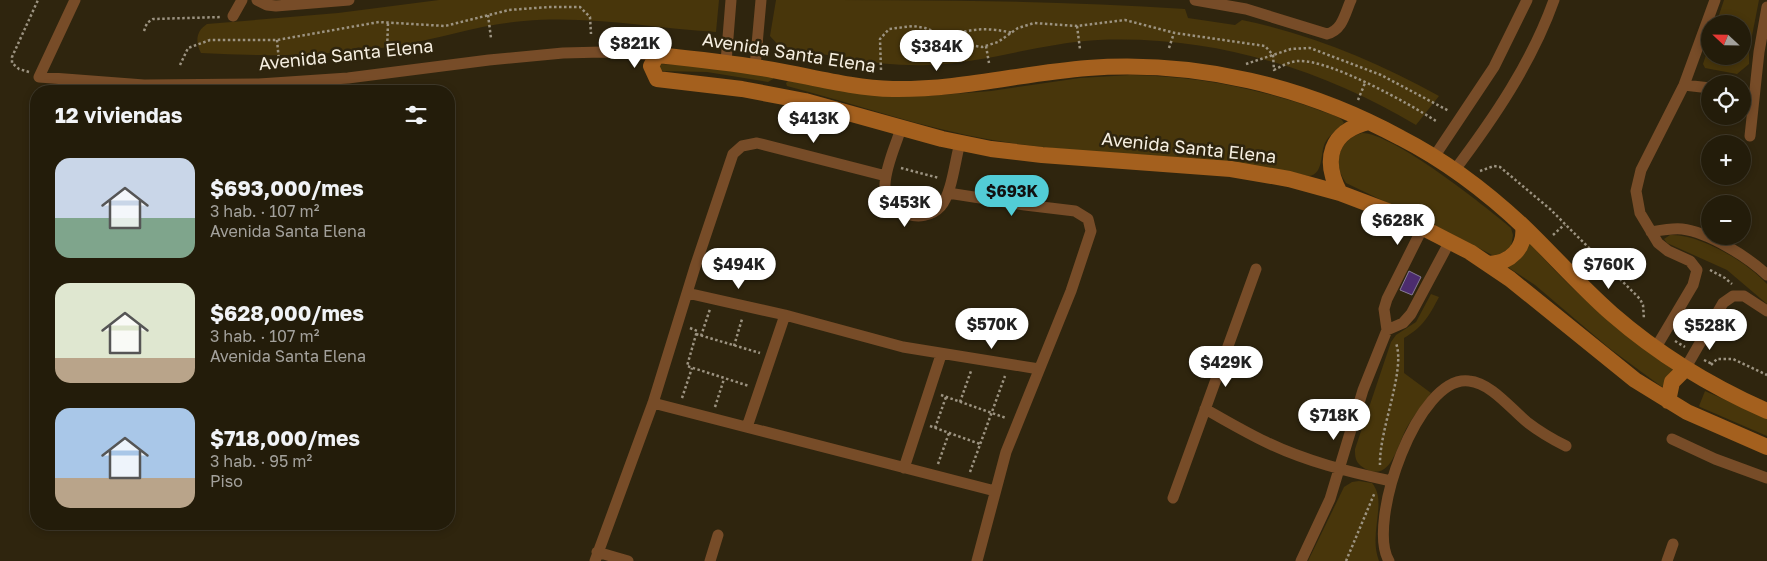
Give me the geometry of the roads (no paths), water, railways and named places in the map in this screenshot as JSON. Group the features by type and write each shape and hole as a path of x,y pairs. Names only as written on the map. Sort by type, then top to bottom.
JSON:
{"street":[{"name":"Avenida Santa Elena","path":"75,0 39,77 132,85"},
{"path":"234,16 242,0"},
{"path":"257,0 267,5 276,6 349,0"},
{"path":"726,62 731,0"},
{"path":"755,67 761,0"},
{"path":"1195,0 1246,9 1327,34 1339,28 1351,0"},
{"path":"1434,157 1461,118 1506,45 1527,0"},
{"path":"1454,171 1521,71 1538,40 1554,0"},
{"path":"1655,349 1694,285 1697,274 1696,266 1685,258 1664,248 1652,232 1638,207 1636,182 1684,85 1715,0"},
{"path":"1751,82 1767,8"},
{"name":"Avenida Santa Elena","path":"202,85 260,84 348,78 488,60 563,53 657,55 726,62 847,85 893,89 947,87 1088,68 1172,69 1215,74 1266,84 1330,105 1402,138 1434,157 1523,226 1589,293 1655,349 1685,369 1767,410"},
{"name":"Avenida Santa Elena","path":"657,55 651,69 657,79 742,89 835,109 960,143 1042,155 1231,169 1289,179 1340,193 1423,227 1489,264 1557,316 1616,366 1668,401 1715,425 1767,447"},
{"path":"1684,85 1701,87"},
{"path":"1340,193 1331,168 1335,144 1348,129 1369,122"},
{"path":"901,128 888,171 885,190 888,198 898,210 906,214 922,216 935,211 944,201 960,143"},
{"path":"628,561 596,557 653,403 733,154 742,146 757,143 888,171"},
{"path":"949,187 1025,206 1075,211 1088,219 1091,231 1071,291 1006,452 977,561"},
{"path":"1489,264 1504,261 1516,252 1522,241 1523,226"},
{"path":"1302,561 1330,499 1363,390 1386,330 1385,304 1423,227"},
{"path":"1652,232 1675,228 1687,230 1733,251 1767,275"},
{"path":"1386,330 1402,322 1411,314 1450,241"},
{"path":"1173,498 1256,269"},
{"path":"687,293 785,315 867,338 941,355 1038,369"},
{"path":"1668,401 1672,382 1685,369 1723,302 1738,296 1750,298 1767,311"},
{"path":"747,427 785,315"},
{"path":"904,468 941,355"},
{"path":"1389,561 1383,548 1382,532 1386,480 1410,434 1427,407 1445,388 1462,381 1476,383 1488,389 1542,433 1566,446"},
{"path":"653,403 995,491"},
{"path":"1205,410 1267,443 1340,468 1386,480"},
{"path":"1672,439 1767,478"},
{"path":"710,561 718,536"},
{"path":"1667,561 1673,544"}]}
